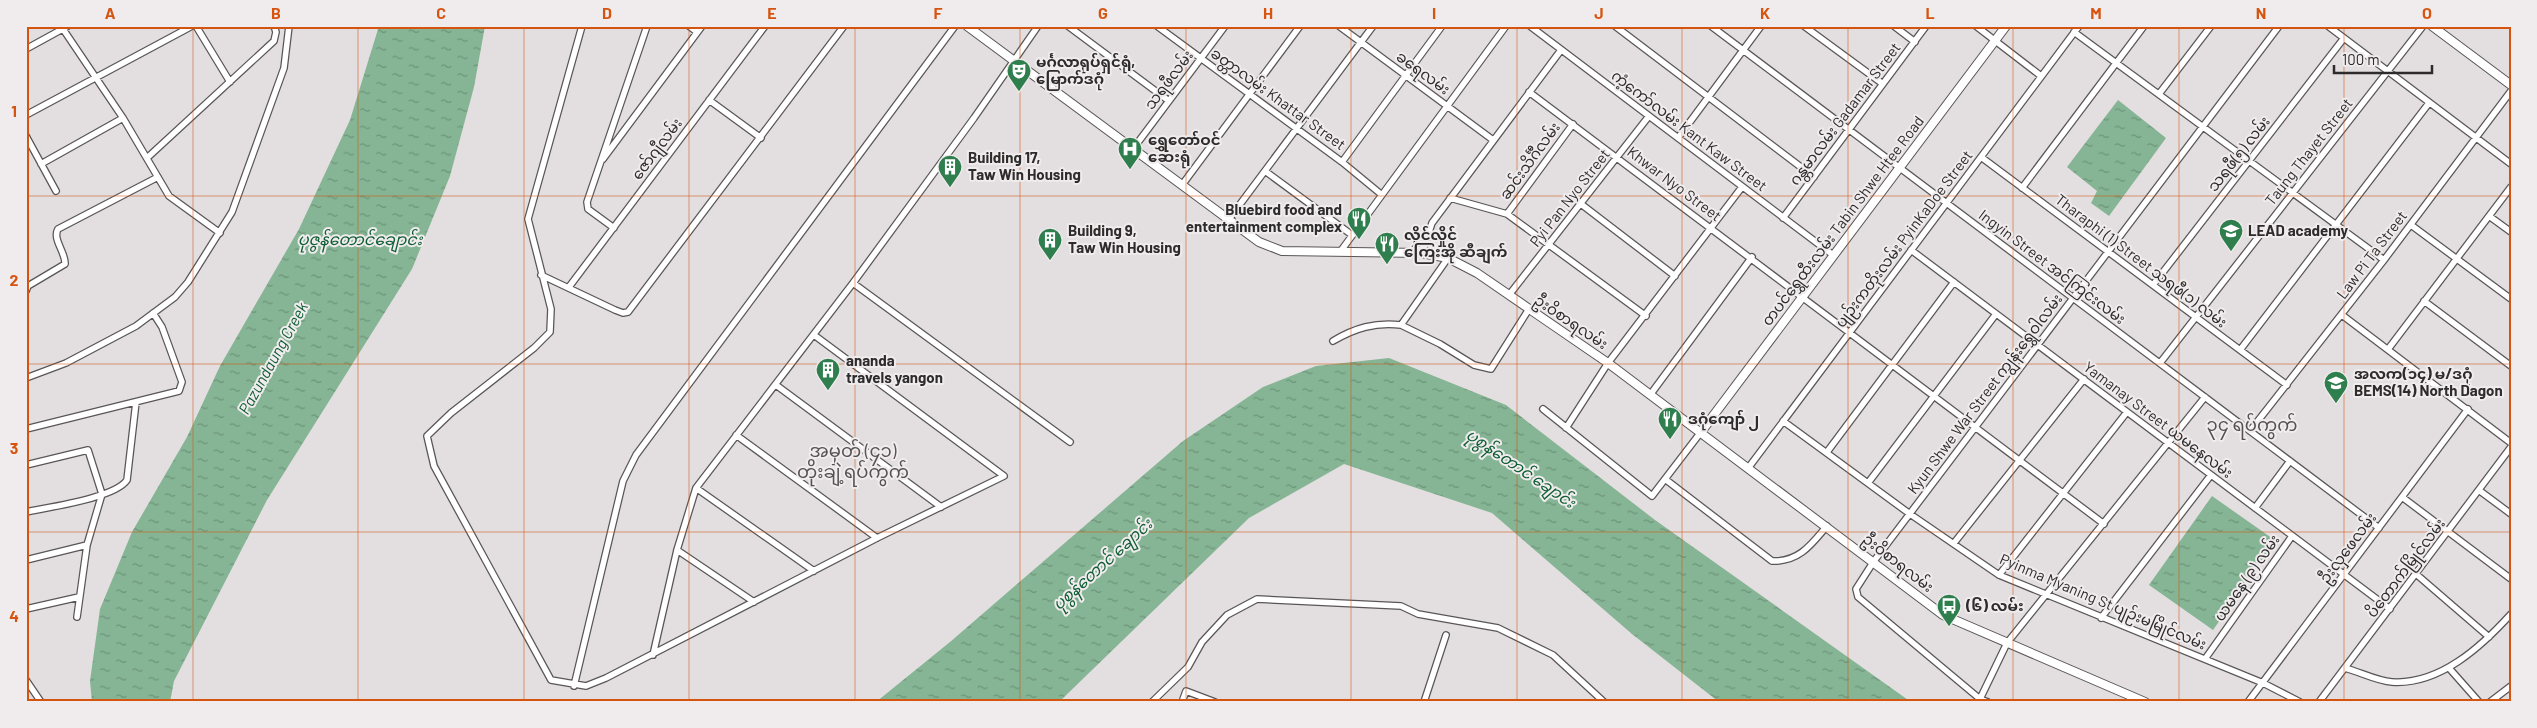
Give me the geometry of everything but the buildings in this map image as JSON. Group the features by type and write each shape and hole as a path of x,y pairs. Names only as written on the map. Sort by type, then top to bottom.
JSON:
{"main road":[{"name":"ဦးဝိစာရလမ်း","path":"967,26 1259,242 1282,251 1422,253 1448,258 1477,273 1608,363 1943,614 2144,702"},
{"name":"တပင်ရွှေထီးလမ်း Tabin Shwe Htee Road","path":"1701,432 2006,26"},
{"path":"2432,26 2511,85"}],"street":[{"path":"26,115 192,26"},
{"path":"196,26 230,82"},
{"path":"147,158 274,41 276,32 274,26"},
{"path":"26,378 66,362 136,326 175,297 188,282 232,212 284,68 289,26"},
{"path":"582,26 529,212 530,230 551,310 550,332 534,348 429,432 427,442 437,473 551,680 574,686 586,686 606,678 877,538 1004,476 814,334"},
{"path":"614,228 586,206 647,26"},
{"path":"689,26 697,32"},
{"path":"600,163 702,26"},
{"name":"ဇော်ဂျီလမ်း","path":"569,287 765,26"},
{"path":"542,275 615,310 623,313 628,312 844,26"},
{"path":"574,686 623,481 636,455 955,26"},
{"path":"653,655 677,550 696,488 853,283 1038,26"},
{"path":"1068,26 1169,101"},
{"name":"ခတ္တာလမ်း Khattar Street","path":"1157,26 1342,162 1382,195"},
{"name":"သရဖီလမ်း","path":"1133,149 1225,26"},
{"path":"1182,185 1300,26"},
{"name":"ခရေလမ်း","path":"1339,26 1493,140"},
{"path":"1229,220 1373,26"},
{"path":"1342,162 1442,26"},
{"path":"1340,252 1506,26"},
{"name":"ကံ့ကော်လမ်း Kant Kaw Street","path":"1530,26 1833,255"},
{"path":"1616,26 1814,177"},
{"name":"Ingyin Street အင်ကြင်းလမ်း","path":"1711,26 2379,528"},
{"path":"1678,138 1761,26"},
{"path":"1804,26 1883,84"},
{"path":"1894,26 1915,42"},
{"name":"ဂန္တမာလမ်း Gadamar Street","path":"1783,218 1926,26"},
{"path":"1976,26 2040,76"},
{"name":"ပျဉ်းကတိုးလမ်း PyinKaDoe Street","path":"1748,467 2079,26"},
{"path":"2022,188 2144,26"},
{"path":"2159,94 2211,26"},
{"name":"Kyun Shwe War Street ကျွန်းရွှေဝါလမ်း","path":"1988,702 1980,698 1858,596 1856,589 1874,561 2279,26"},
{"path":"2328,26 2511,164"},
{"name":"Taung Thayet Street","path":"2160,363 2422,26"},
{"path":"26,40 28,48 66,28 174,200 220,233"},
{"path":"2074,32 2384,260"},
{"name":"သရဖီ(၅) လမ်း","path":"2153,285 2344,38"},
{"path":"1422,253 1432,223 1561,50"},
{"name":"Law Pi Ta Street","path":"2250,431 2342,315 2511,91"},
{"name":"Khwar Nyo Street","path":"1529,92 1804,296 2104,524"},
{"path":"709,100 761,138"},
{"path":"2240,350 2429,102"},
{"name":"Pyi Pan Nyo Street","path":"1510,296 1649,116"},
{"path":"41,164 123,118"},
{"name":"ဆင်းသိင်္ဂီလမ်း","path":"1507,214 1573,124"},
{"path":"26,136 56,190"},
{"name":"Tharaphi (1) Street သရဖီ(၁) လမ်း","path":"1981,157 2287,385"},
{"path":"1265,171 1352,236"},
{"path":"26,291 28,286 65,264 66,259 57,238 58,228 158,177"},
{"path":"1566,428 1608,363 1646,316 1742,187"},
{"path":"2389,348 2511,187"},
{"path":"1450,198 1507,214 1646,316"},
{"path":"1582,204 1675,276"},
{"path":"2489,216 2511,232"},
{"path":"2411,225 2511,300"},
{"name":"Yamanay Street ယမနေလမ်း","path":"1912,250 2390,609"},
{"path":"1650,396 1752,257"},
{"path":"1401,326 1448,258"},
{"path":"1826,452 1954,282"},
{"path":"853,283 1070,442"},
{"path":"2424,301 2511,366"},
{"path":"1333,341 1351,330 1370,324 1401,326 1440,344 1474,365 1491,369 1528,309"},
{"path":"26,429 179,391 182,387 162,327 154,313"},
{"path":"1868,483 1996,314"},
{"path":"2342,315 2389,348 2511,443"},
{"path":"1954,543 2084,379"},
{"path":"776,386 941,507"},
{"path":"1980,698 2007,643 2205,397"},
{"path":"26,512 102,494 120,488 128,480 136,402"},
{"path":"1543,408 1652,496 1701,432"},
{"name":"ဦးလှဖေလမ်း","path":"2248,702 2468,409"},
{"path":"1999,575 2127,412"},
{"name":"Pyinma Myaning St ပျဉ်းမမြိုင်လမ်း","path":"1783,421 1910,514 1999,575 2263,683 2300,702"},
{"path":"736,435 877,538"},
{"name":"ပိတောက်မြိုင်လမ်း","path":"2319,702 2480,491 2511,447"},
{"path":"26,465 88,450 102,494 87,545 78,617"},
{"path":"2255,508 2290,461"},
{"path":"2101,618 2210,474"},
{"path":"1665,479 1772,561 1783,562 1797,558 1808,549 1827,526"},
{"path":"696,488 814,571"},
{"path":"2480,491 2511,514"},
{"path":"2402,497 2511,579"},
{"name":"ယမနေ (၉) လမ်း","path":"2205,659 2292,536"},
{"path":"26,560 87,545"},
{"path":"677,550 754,602"},
{"path":"2416,574 2489,638"},
{"path":"26,609 79,598"},
{"path":"1152,702 1188,667 1202,642 1227,615 1257,599 1401,606 1418,614 1498,628 1553,655 1604,702"},
{"path":"2345,668 2390,682 2403,682 2449,668 2489,638 2511,614"},
{"path":"1424,702 1446,635"},
{"path":"2449,668 2479,702"},
{"path":"26,680 41,702"},
{"path":"2490,702 2511,686"},
{"path":"1182,702 1186,691 1215,702"}],"water":[{"name":"ပုဇွန်တောင်ချောင်း","path":"379,26 485,26 474,87 450,176 412,269 267,500 174,681 170,702 92,702 90,681 100,609 132,532 187,437 220,366 299,229 350,120"},
{"path":"2118,100 2166,138 2109,216 2091,203 2097,191 2067,167"},
{"name":"ပုစွန်တောင် ချောင်း","path":"1389,358 1506,405 1655,520 1911,702 1719,702 1632,634 1492,513 1344,464 1249,518 1059,702 876,702 950,642 1183,441 1263,387 1316,366"},
{"path":"2212,496 2276,541 2213,630 2149,585"}],"place":[{"name":"မင်္ဂလာရုပ်ရှင်ရုံ, မြောက်ဒဂုံ","path":"1019,92"},
{"name":"ရွှေတော်ဝင် ဆေးရုံ","path":"1130,170"},
{"name":"Building 17, Taw Win Housing","path":"950,188"},
{"name":"Bluebird food and entertainment complex","path":"1359,240"},
{"name":"LEAD academy","path":"2231,252"},
{"name":"Building 9, Taw Win Housing","path":"1050,261"},
{"name":"လှိုင်လှိုင် ကြေးအို ဆီချက်","path":"1387,265"},
{"name":"ananda travels yangon","path":"828,391"},
{"name":"အလက(၁၄) မ/ဒဂုံ BEMS(14) North Dagon","path":"2336,404"},
{"name":"ဒဂုံကျော် ၂","path":"1670,440"},
{"name":"(၆) လမ်း","path":"1949,627"}],"district":[{"name":"၃၄ ရပ်ကွက်","path":"2252,425"},
{"name":"အမှတ် (၄၁) တိုးချဲ့ရပ်ကွက်","path":"853,461"}],"water label":[{"name":"Pazundaung Creek","path":"273,358"}]}
